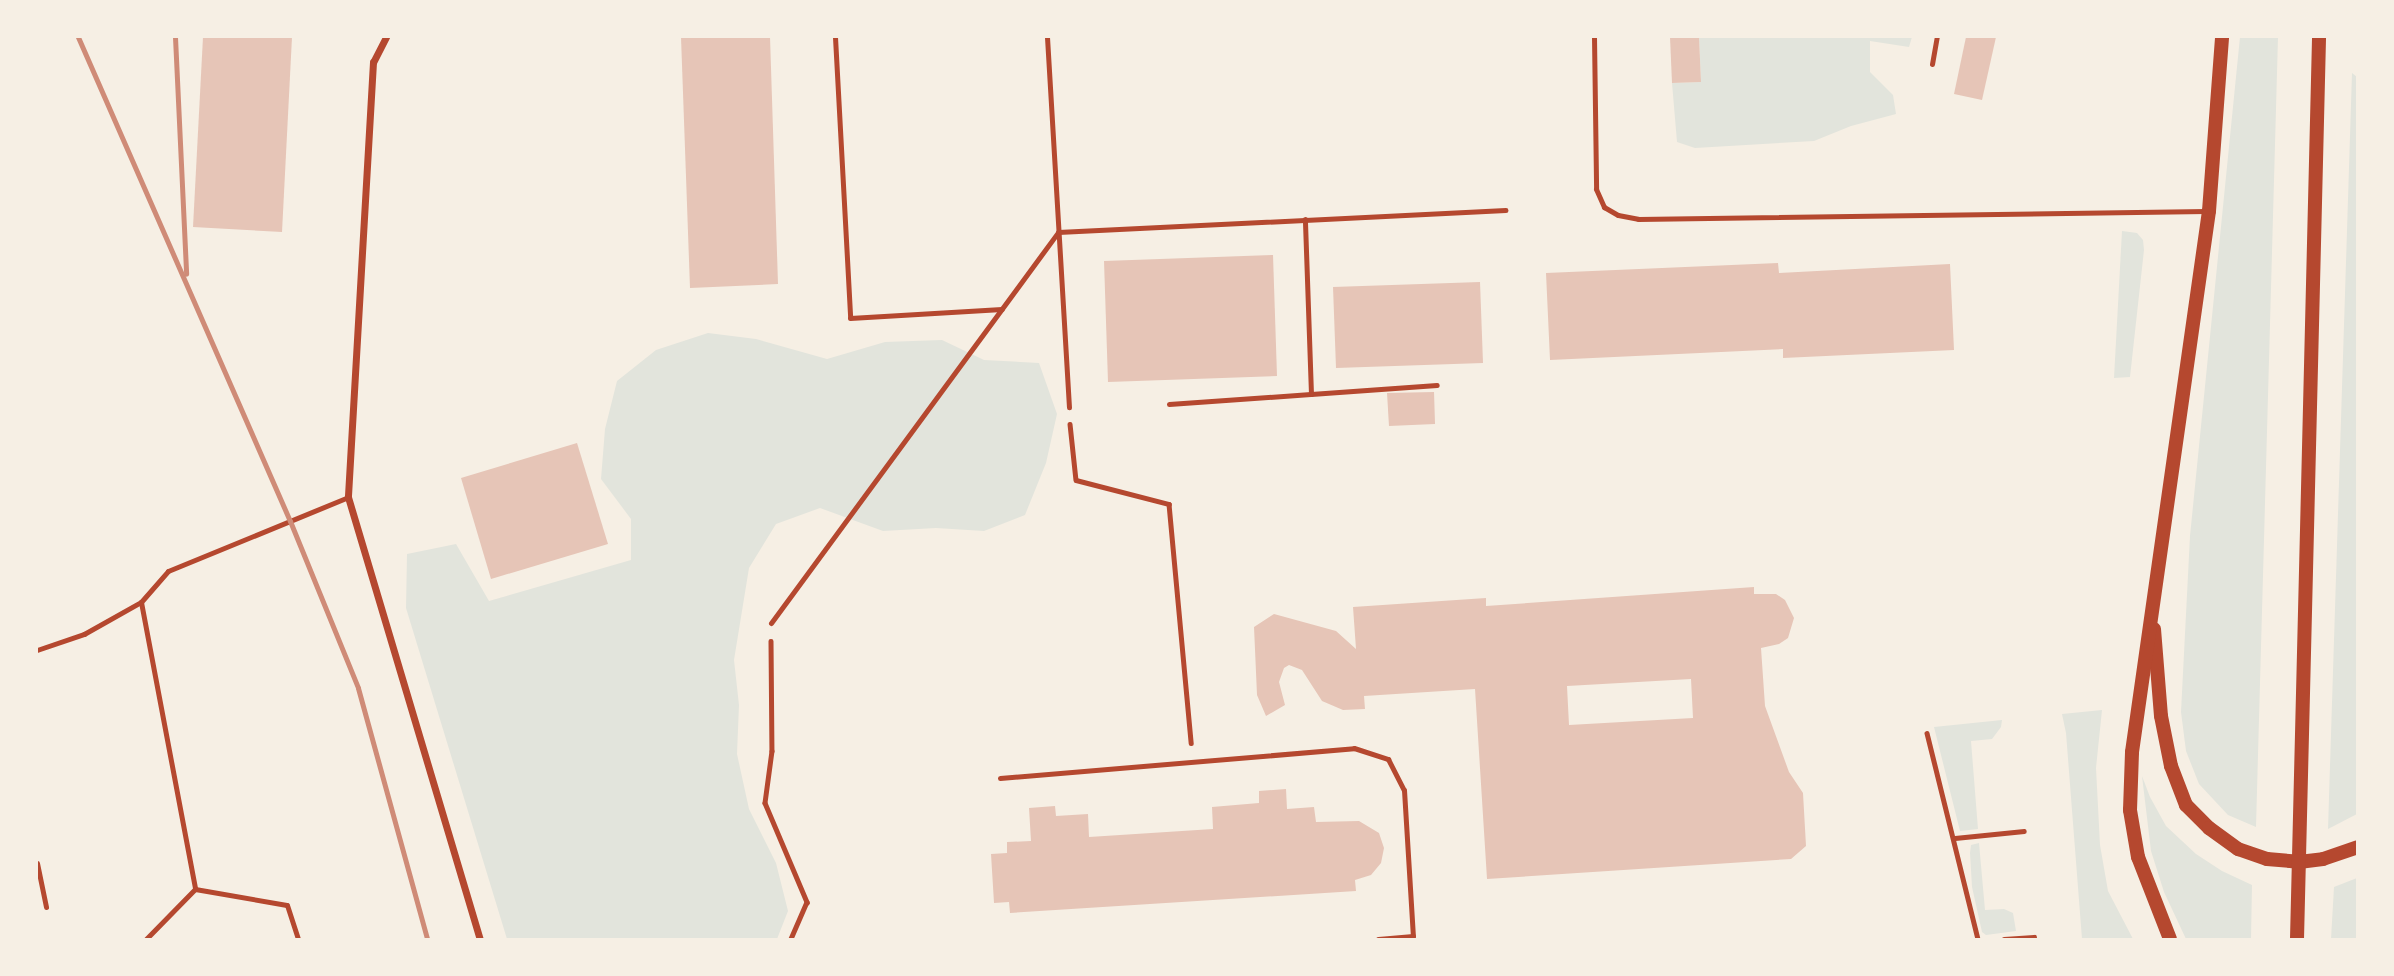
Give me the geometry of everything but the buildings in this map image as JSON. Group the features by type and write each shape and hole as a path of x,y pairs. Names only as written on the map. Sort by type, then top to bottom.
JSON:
{"main road":[{"path":"2170,939 2138,858 2130,810 2134,729 2209,211 2222,37"},
{"path":"2297,939 2319,37"},
{"path":"2152,603 2161,716 2171,766 2186,805 2209,828 2238,849 2267,859 2299,862 2323,859 2357,846"}],"street":[{"path":"386,37 373,62 348,497 480,939"}],"lane":[{"path":"835,37 849,318 1002,309"},
{"path":"1047,37 1069,407"},
{"path":"1594,37 1596,189 1604,207 1618,215 1638,219 2209,211"},
{"path":"1932,64 1937,37"},
{"path":"1058,232 1505,210"},
{"path":"1305,219 1311,394"},
{"path":"771,623 1058,232"},
{"path":"1169,404 1437,384"},
{"path":"37,650 84,634 141,602 168,571 348,497"},
{"path":"141,602 195,888"},
{"path":"1000,778 1354,748 1388,759 1404,790 1413,936 1378,939"},
{"path":"37,863 46,907"},
{"path":"146,939 195,888"},
{"path":"195,888 287,905 298,939"}],"path":[{"path":"1069,407 1076,480 1169,504 1193,762"},
{"path":"771,623 772,751 765,803 807,902 791,939"},
{"path":"1927,733 1978,939"},
{"path":"1955,838 2024,831"},
{"path":"2004,939 2034,937"}],"shaded area":[{"path":"1699,37 1912,37 1909,47 1870,41 1870,72 1893,95 1896,114 1851,126 1814,141 1695,148 1677,142 1672,83 1701,82"},
{"path":"2240,37 2278,37 2256,827 2228,815 2199,784 2186,751 2181,712 2190,536"},
{"path":"2352,73 2357,77 2357,814 2328,829"},
{"path":"2122,231 2137,233 2143,240 2144,250 2130,377 2114,378"},
{"path":"708,333 756,339 827,359 885,342 942,340 984,360 1039,363 1057,414 1046,463 1025,515 984,531 936,528 883,531 820,508 776,524 749,568 734,660 739,705 737,754 749,809 776,863 788,911 777,939 507,939 406,608 407,554 456,544 489,601 631,560 631,519 601,479 605,429 617,381 656,350"},
{"path":"2102,710 2096,768 2100,845 2108,891 2133,939 2082,939 2066,733 2062,714"},
{"path":"2002,720 2001,727 1992,739 1971,741 1978,829 1960,831 1934,727"},
{"path":"2142,776 2166,826 2196,854 2222,871 2252,885 2251,939 2186,939 2164,892 2151,851"},
{"path":"1979,843 1985,910 2004,909 2013,913 2016,931 1986,935 1982,932 1972,887 1970,853 1971,845"},
{"path":"2357,878 2357,939 2331,939 2334,887"}],"railway":[{"path":"78,37 290,521 358,688 427,939"},
{"path":"175,37 186,274"}]}
